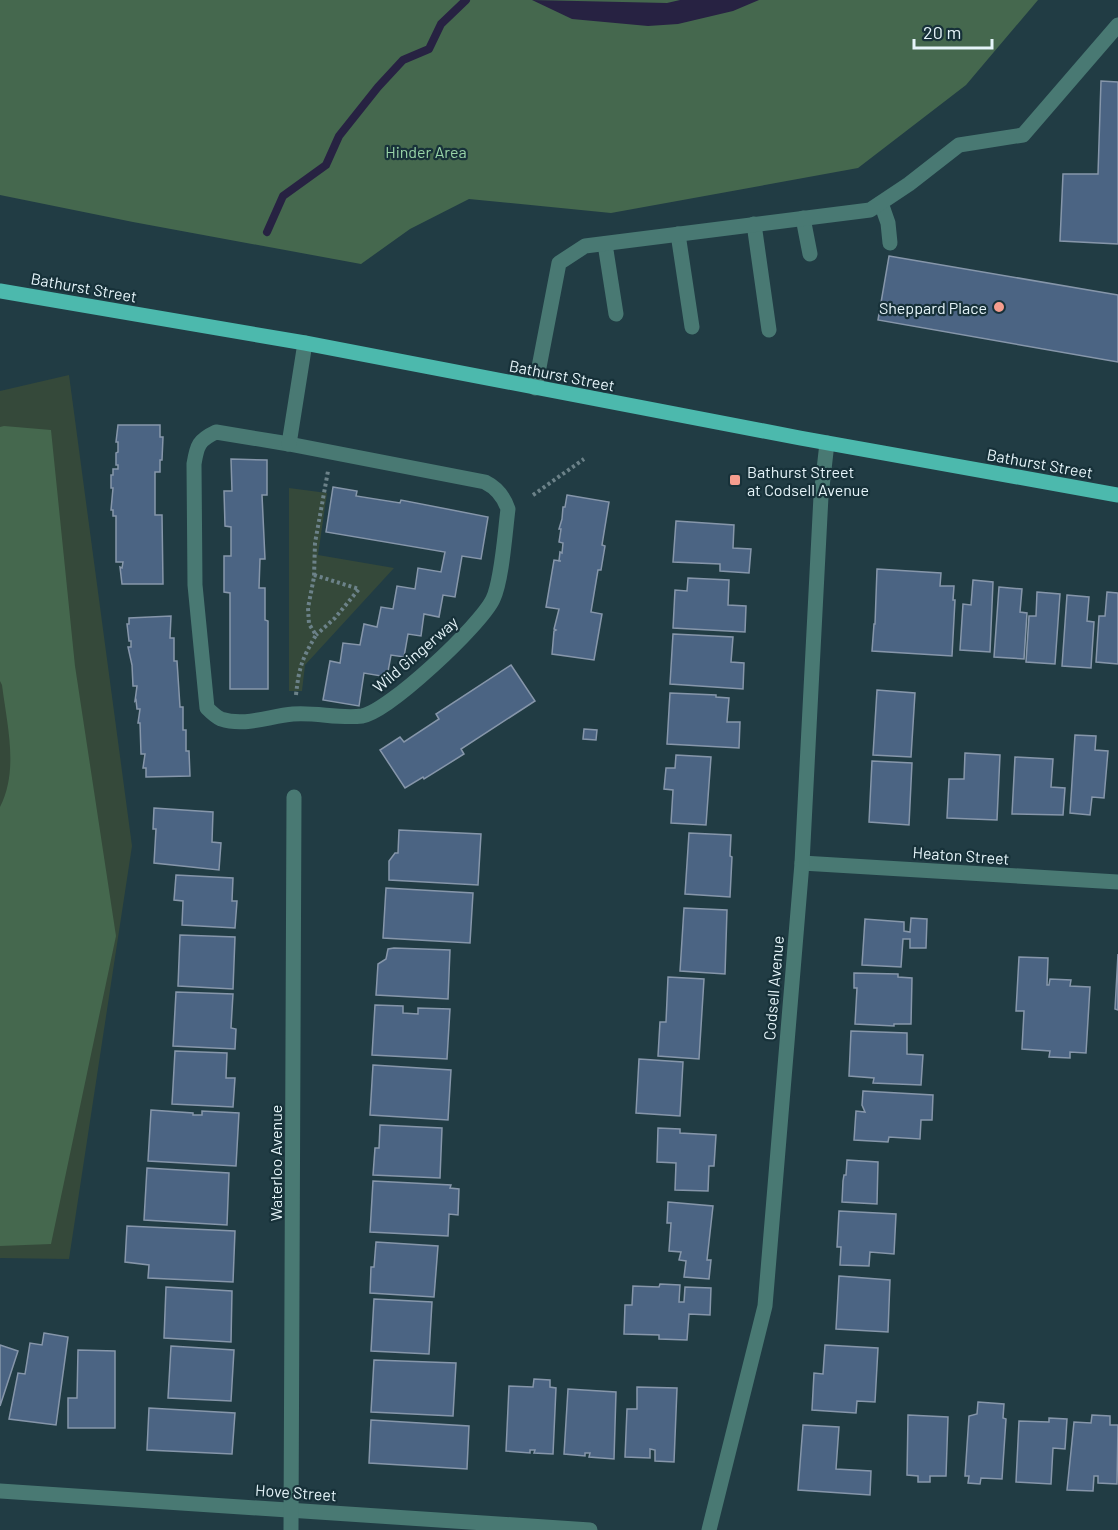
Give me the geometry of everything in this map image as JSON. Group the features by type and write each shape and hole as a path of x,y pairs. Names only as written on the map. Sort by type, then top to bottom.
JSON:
{"main road":[{"name":"Bathurst Street","path":"0,291 305,344 827,443 1118,495"}],"street":[{"path":"535,388 559,262 585,246 870,210 909,184 958,145 1023,135 1118,25"},
{"path":"880,203 888,224 890,243"},
{"path":"803,218 810,254"},
{"path":"754,225 769,330"},
{"path":"678,234 692,327"},
{"path":"605,244 616,314"},
{"path":"290,444 305,344"},
{"name":"Wild Gingerway","path":"216,432 290,444 485,482 500,493 508,509 495,597 466,635 380,709 363,716 295,713 246,722 219,719 207,708 195,585 194,464 196,449 203,438 216,432"},
{"name":"Codsell Avenue","path":"709,1530 765,1306 802,863 821,496 827,443"},
{"name":"Waterloo Avenue","path":"291,1530 294,797"},
{"name":"Heaton Street","path":"802,863 1118,882"},
{"name":"Hove Street","path":"0,1491 590,1530"}],"path":[{"path":"534,495 584,459"},
{"path":"316,635 309,624 308,608 314,575 315,543 325,490"},
{"path":"295,713 300,666 316,635 335,618 359,589 314,575"}],"green space":[{"name":"Hinder Area","path":"0,0 1038,0 966,85 858,168 611,213 469,199 410,229 361,264 0,195"},
{"path":"69,375 132,846 69,1259 0,1258 0,391"},
{"path":"0,427 51,430 75,666 116,936 51,1244 0,1246 0,807 6,793 10,763 9,731 0,681"},
{"path":"289,488 327,493 318,555 394,568 305,665 302,691 289,691"}],"shaded area":[{"path":"532,0 667,3 680,0 759,0 733,11 678,24 648,26 572,19"}],"building":[{"path":"1101,81 1118,82 1118,244 1060,241 1063,174 1098,174"},
{"name":"Sheppard Place","path":"889,256 1118,295 1118,362 878,320"},
{"path":"118,425 160,425 160,437 163,437 162,460 160,460 160,472 155,472 155,515 162,515 163,584 122,584 120,567 122,568 123,562 116,562 116,516 113,516 113,510 111,510 113,488 111,488 111,475 113,475 113,469 118,469 116,453 118,442 116,442"},
{"path":"231,459 267,460 267,495 262,495 265,559 260,559 259,588 265,588 265,620 268,621 268,689 230,689 230,593 224,592 224,556 231,556 231,527 225,526 224,491 232,491"},
{"path":"333,487 357,491 356,496 400,503 401,500 488,517 481,559 462,556 455,597 443,595 439,617 424,614 421,636 408,634 404,657 391,655 387,677 364,673 359,706 323,700 330,661 340,663 343,643 360,645 364,624 377,627 381,607 393,609 397,586 415,589 418,568 441,572 445,552 326,532"},
{"path":"567,495 609,502 602,545 605,546 601,570 598,570 591,612 602,614 594,660 552,654 554,631 556,630 554,629 559,609 546,607 554,560 559,561 563,543 559,542 561,529 559,529"},
{"path":"676,521 734,525 733,548 751,549 749,573 720,571 720,564 673,562"},
{"path":"877,569 941,573 940,586 954,586 952,656 872,651"},
{"path":"688,578 729,580 728,605 746,606 745,632 673,628 675,590 687,591"},
{"path":"973,580 993,582 990,652 960,650 963,604 971,605"},
{"path":"999,587 1022,589 1020,612 1027,613 1024,659 994,657"},
{"path":"1037,592 1060,594 1055,664 1026,662 1029,616 1036,616"},
{"path":"1107,592 1118,593 1118,664 1096,662 1099,616 1105,616"},
{"path":"1067,595 1089,597 1087,621 1094,622 1091,668 1062,666"},
{"path":"171,616 170,638 174,638 174,661 177,661 180,707 183,707 183,730 186,730 186,751 189,751 190,776 146,777 146,768 143,768 145,754 141,754 140,723 138,723 140,709 137,709 135,701 137,686 133,686 128,647 131,647 131,641 129,641 127,624 129,624 129,618"},
{"path":"673,634 733,637 731,662 744,663 743,689 670,684"},
{"path":"511,665 535,701 461,749 464,754 405,788 380,750 400,737 404,742 439,719 436,714"},
{"path":"877,690 915,693 911,757 873,755"},
{"path":"670,693 716,695 716,697 729,698 727,722 740,722 739,748 667,744"},
{"path":"584,729 597,730 596,740 583,739"},
{"path":"1075,735 1096,736 1095,750 1108,751 1104,798 1092,797 1090,815 1070,813"},
{"path":"965,753 1000,755 997,820 947,818 949,779 964,779"},
{"path":"676,755 711,757 706,825 671,823 673,790 664,789 666,768 675,768"},
{"path":"1015,757 1053,759 1051,787 1065,788 1063,815 1012,814"},
{"path":"872,761 912,763 909,825 869,822"},
{"path":"154,808 213,812 212,842 221,843 219,870 154,863 156,829 153,829"},
{"path":"399,830 481,834 478,885 389,880 389,861 395,853 398,853"},
{"path":"689,833 731,835 730,897 685,894"},
{"path":"176,875 233,878 232,901 237,901 235,928 182,925 183,901 174,900"},
{"path":"386,888 473,893 470,943 383,938"},
{"path":"684,908 727,910 725,974 680,971"},
{"path":"911,918 927,919 926,948 910,948 910,939 903,939 901,967 862,965 865,919 904,922 904,931 910,932"},
{"path":"180,935 235,937 233,989 178,986"},
{"path":"388,949 450,950 448,999 376,995 378,964 386,959"},
{"path":"1118,954 1118,1010 1115,1009"},
{"path":"1019,957 1048,958 1047,985 1050,979 1071,980 1070,986 1090,987 1086,1053 1070,1052 1070,1058 1049,1057 1050,1051 1022,1049 1024,1011 1016,1011"},
{"path":"854,973 898,974 898,977 912,978 911,1024 894,1024 894,1026 855,1024 857,988 854,988"},
{"path":"668,977 704,979 699,1059 658,1056 660,1022 666,1022"},
{"path":"176,992 233,994 231,1028 236,1029 235,1049 173,1046"},
{"path":"375,1005 403,1006 403,1013 418,1014 418,1008 450,1009 447,1059 372,1055"},
{"path":"851,1031 907,1033 907,1054 923,1055 921,1085 873,1083 874,1078 849,1076"},
{"path":"175,1051 227,1053 226,1078 235,1078 233,1107 172,1104"},
{"path":"639,1059 683,1062 680,1116 636,1113"},
{"path":"373,1065 451,1070 448,1120 370,1115"},
{"path":"863,1091 933,1095 932,1120 921,1120 920,1139 889,1137 888,1142 854,1140 856,1111 865,1112 862,1105"},
{"path":"151,1110 193,1113 193,1115 202,1115 202,1111 239,1113 236,1166 148,1161"},
{"path":"380,1125 442,1128 440,1178 373,1175 375,1148 379,1148"},
{"path":"658,1128 680,1129 680,1133 716,1135 714,1166 709,1166 708,1191 675,1190 676,1163 657,1162"},
{"path":"847,1160 878,1162 877,1204 842,1202"},
{"path":"147,1168 229,1173 227,1225 144,1220"},
{"path":"373,1181 451,1185 450,1188 459,1189 458,1215 449,1214 448,1236 370,1232"},
{"path":"668,1202 713,1206 707,1260 711,1260 709,1279 684,1277 686,1261 679,1260 681,1252 669,1251 671,1223 667,1223"},
{"path":"839,1211 896,1214 894,1254 870,1252 869,1266 840,1265 841,1247 837,1247"},
{"path":"127,1226 235,1231 233,1282 148,1278 149,1265 125,1262"},
{"path":"376,1242 438,1246 434,1297 370,1293 371,1267 374,1267"},
{"path":"839,1276 890,1280 888,1332 836,1329"},
{"path":"660,1284 680,1285 679,1302 684,1302 685,1287 711,1288 710,1315 689,1314 687,1340 659,1339 659,1335 624,1334 625,1305 632,1305 633,1286 659,1287"},
{"path":"166,1287 232,1291 231,1342 164,1338"},
{"path":"374,1299 432,1302 429,1354 371,1351"},
{"path":"44,1333 68,1337 56,1425 9,1419 18,1373 25,1374 30,1343 42,1345"},
{"path":"0,1345 18,1351 0,1406"},
{"path":"825,1345 878,1348 875,1402 857,1401 856,1413 812,1410 814,1373 823,1374"},
{"path":"171,1346 234,1350 231,1401 168,1398"},
{"path":"78,1350 115,1351 115,1428 68,1428 68,1398 77,1398"},
{"path":"374,1360 456,1363 453,1416 371,1412"},
{"path":"534,1379 550,1380 550,1387 556,1388 553,1454 534,1453 535,1450 530,1450 530,1453 506,1451 509,1386 533,1387"},
{"path":"637,1387 677,1388 674,1462 655,1461 655,1450 650,1449 650,1458 625,1457 627,1409 637,1409"},
{"path":"568,1389 616,1392 614,1459 589,1457 590,1453 585,1453 585,1456 564,1454"},
{"path":"978,1402 1004,1404 1003,1418 1006,1419 1002,1479 981,1478 980,1484 968,1483 969,1476 965,1476 969,1416 977,1414"},
{"path":"149,1408 235,1413 232,1454 147,1450"},
{"path":"908,1415 948,1417 946,1476 930,1476 930,1482 918,1482 918,1476 907,1475"},
{"path":"1092,1415 1110,1416 1110,1425 1118,1425 1117,1484 1098,1483 1098,1476 1094,1476 1093,1491 1067,1490 1074,1422 1091,1423"},
{"path":"1049,1418 1067,1419 1065,1449 1053,1448 1051,1484 1016,1482 1019,1421 1049,1422"},
{"path":"371,1420 469,1426 467,1469 369,1463"},
{"path":"803,1425 839,1427 836,1469 871,1471 870,1495 798,1490"}],"waterway":[{"path":"267,232 283,196 326,165 339,136 378,87 403,60 429,49 441,24 466,0"}],"place":[{"name":"Sheppard Place","path":"999,307"},
{"name":"Bathurst Street at Codsell Avenue","path":"735,480"}]}
